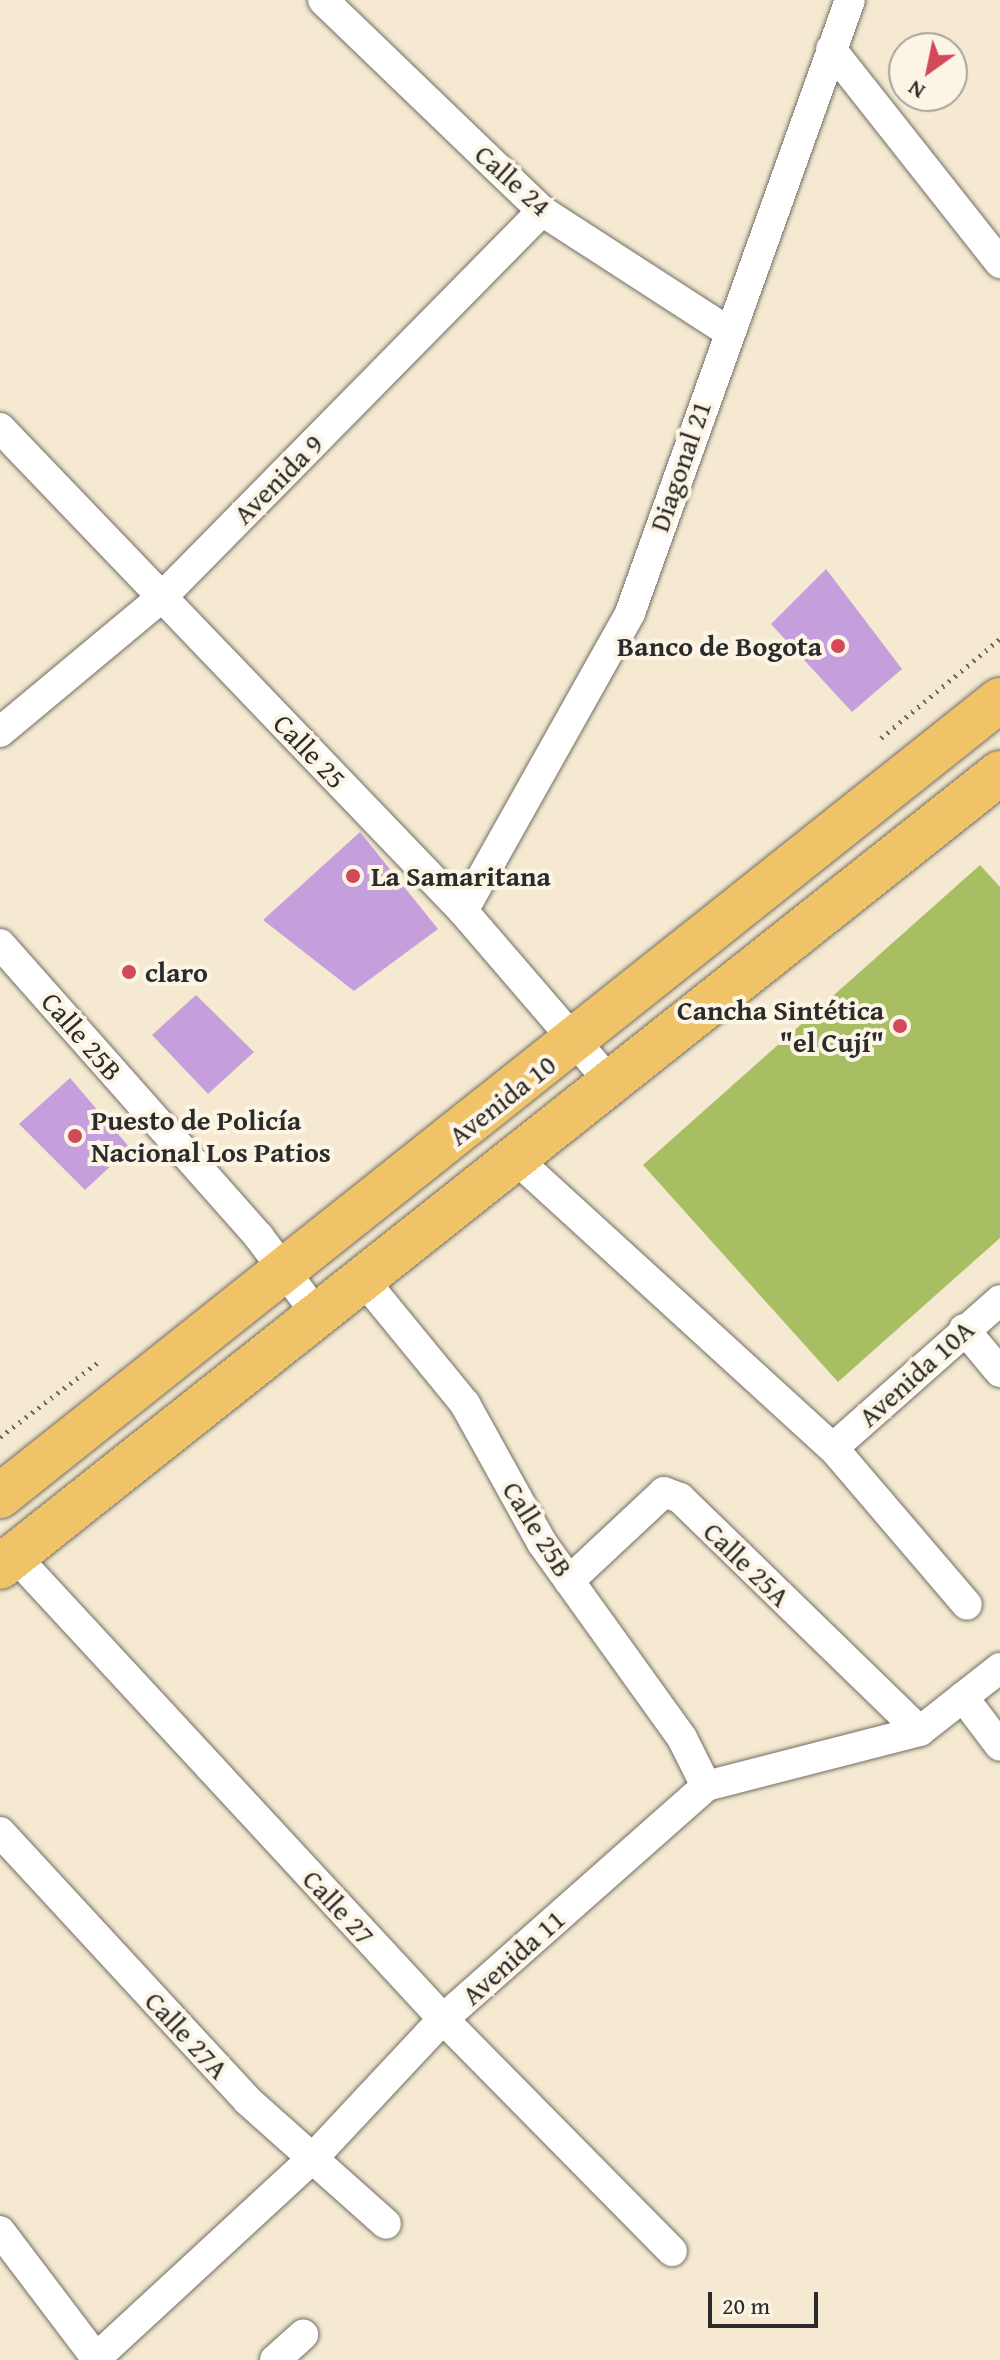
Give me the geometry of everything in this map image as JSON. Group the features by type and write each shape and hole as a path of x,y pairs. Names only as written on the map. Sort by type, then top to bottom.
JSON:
{"main road":[{"name":"Avenida 10","path":"0,1496 283,1268 577,1042 1000,700"},
{"name":"Avenida 10","path":"7,1561 1000,773"}],"street":[{"name":"Calle 24","path":"323,0 542,211 726,330"},
{"name":"Diagonal 21","path":"463,911 630,613 726,330 850,0"},
{"path":"831,49 1000,263"},
{"name":"Avenida 9","path":"0,732 162,597 542,211"},
{"name":"Calle 25","path":"0,428 463,911 611,1083"},
{"name":"Calle 25B","path":"0,944 283,1268 316,1313"},
{"path":"515,1158 833,1448 967,1605"},
{"name":"Calle 25B","path":"362,1278 465,1404 569,1581 682,1738 706,1786"},
{"name":"Avenida 10A","path":"833,1448 1000,1300"},
{"path":"964,1329 1000,1372"},
{"name":"Calle 25A","path":"569,1581 664,1492 680,1498 920,1731"},
{"name":"Calle 27","path":"7,1561 443,2019 672,2251"},
{"name":"Avenida 11","path":"95,2359 312,2159 443,2019 706,1786 920,1731 1000,1668"},
{"path":"963,1697 1000,1746"},
{"name":"Calle 27A","path":"0,1832 247,2100 386,2224"},
{"path":"0,2231 95,2359"},
{"path":"275,2360 303,2335"}],"green space":[{"name":"Cancha Sintética \"el Cují\"","path":"980,865 1000,887 1000,1238 838,1382 643,1165"}],"building":[{"name":"Banco de Bogota","path":"826,569 902,669 852,712 771,624"},
{"name":"La Samaritana","path":"360,832 438,929 354,991 263,920"},
{"path":"196,995 254,1052 208,1094 152,1035"},
{"name":"Puesto de Policía Nacional Los Patios","path":"70,1078 130,1148 85,1190 19,1124"}],"place":[{"name":"Banco de Bogota","path":"838,646"},
{"name":"La Samaritana","path":"353,876"},
{"name":"claro","path":"129,972"},
{"name":"Cancha Sintética \"el Cují\"","path":"900,1026"},
{"name":"Puesto de Policía Nacional Los Patios","path":"75,1136"}]}
